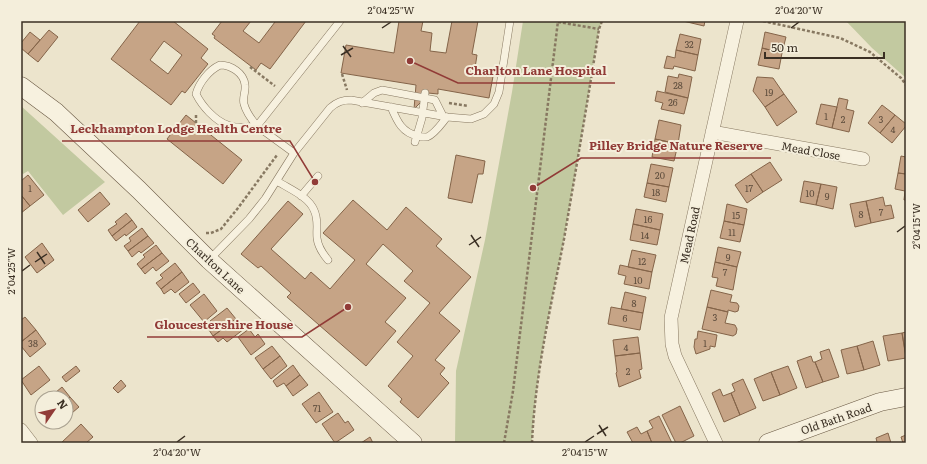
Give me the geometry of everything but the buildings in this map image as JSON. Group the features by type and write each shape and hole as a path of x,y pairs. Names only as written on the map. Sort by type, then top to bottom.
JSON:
{"street":[{"name":"Mead Road","path":"716,443 678,365 672,344 671,331 674,306 737,21"},
{"name":"Charlton Lane","path":"21,86 56,112 139,190 209,260 412,443"},
{"name":"Mead Close","path":"712,132 864,159"},
{"name":"Old Bath Road","path":"768,443 880,402 906,397"},
{"path":"21,430 31,443"}],"lane":[{"path":"294,152 257,126 244,104 243,96 245,85 242,76 234,69 226,65 220,65 215,68 200,84 196,94 200,102 228,126 257,126 340,21"},
{"path":"209,260 249,219 265,199 294,152 334,104 346,100 422,113 470,119 484,114 494,104 499,92 510,21"},
{"path":"362,102 374,93 382,90 425,95 435,100 445,116"},
{"path":"415,139 425,95"},
{"path":"391,107 395,117 405,131 415,139 427,137 433,132 445,116"},
{"path":"301,196 318,176"},
{"path":"277,181 301,196 314,209 318,228 316,237 318,244 328,260"}],"path":[{"path":"504,443 513,391 558,21 599,29"},
{"path":"532,443 541,356 564,239 599,29 602,21"},
{"path":"763,21 840,38 870,52 901,78 906,85"},
{"path":"342,74 348,92"},
{"path":"435,100 474,106"},
{"path":"189,240 197,229 203,233 211,234 221,229 277,155"}],"green space":[{"path":"523,21 602,21 599,29 564,239 544,340 536,391 532,443 455,443 456,371 485,240 512,92"},
{"path":"846,21 906,21 906,78 872,48"},
{"path":"21,106 105,182 63,215 28,171 23,174 21,171"}],"place":[{"name":"Charlton Lane Hospital","path":"410,61"},
{"name":"Leckhampton Lodge Health Centre","path":"315,182"},
{"name":"Pilley Bridge Nature Reserve","path":"533,188"},
{"name":"Gloucestershire House","path":"348,307"}]}
